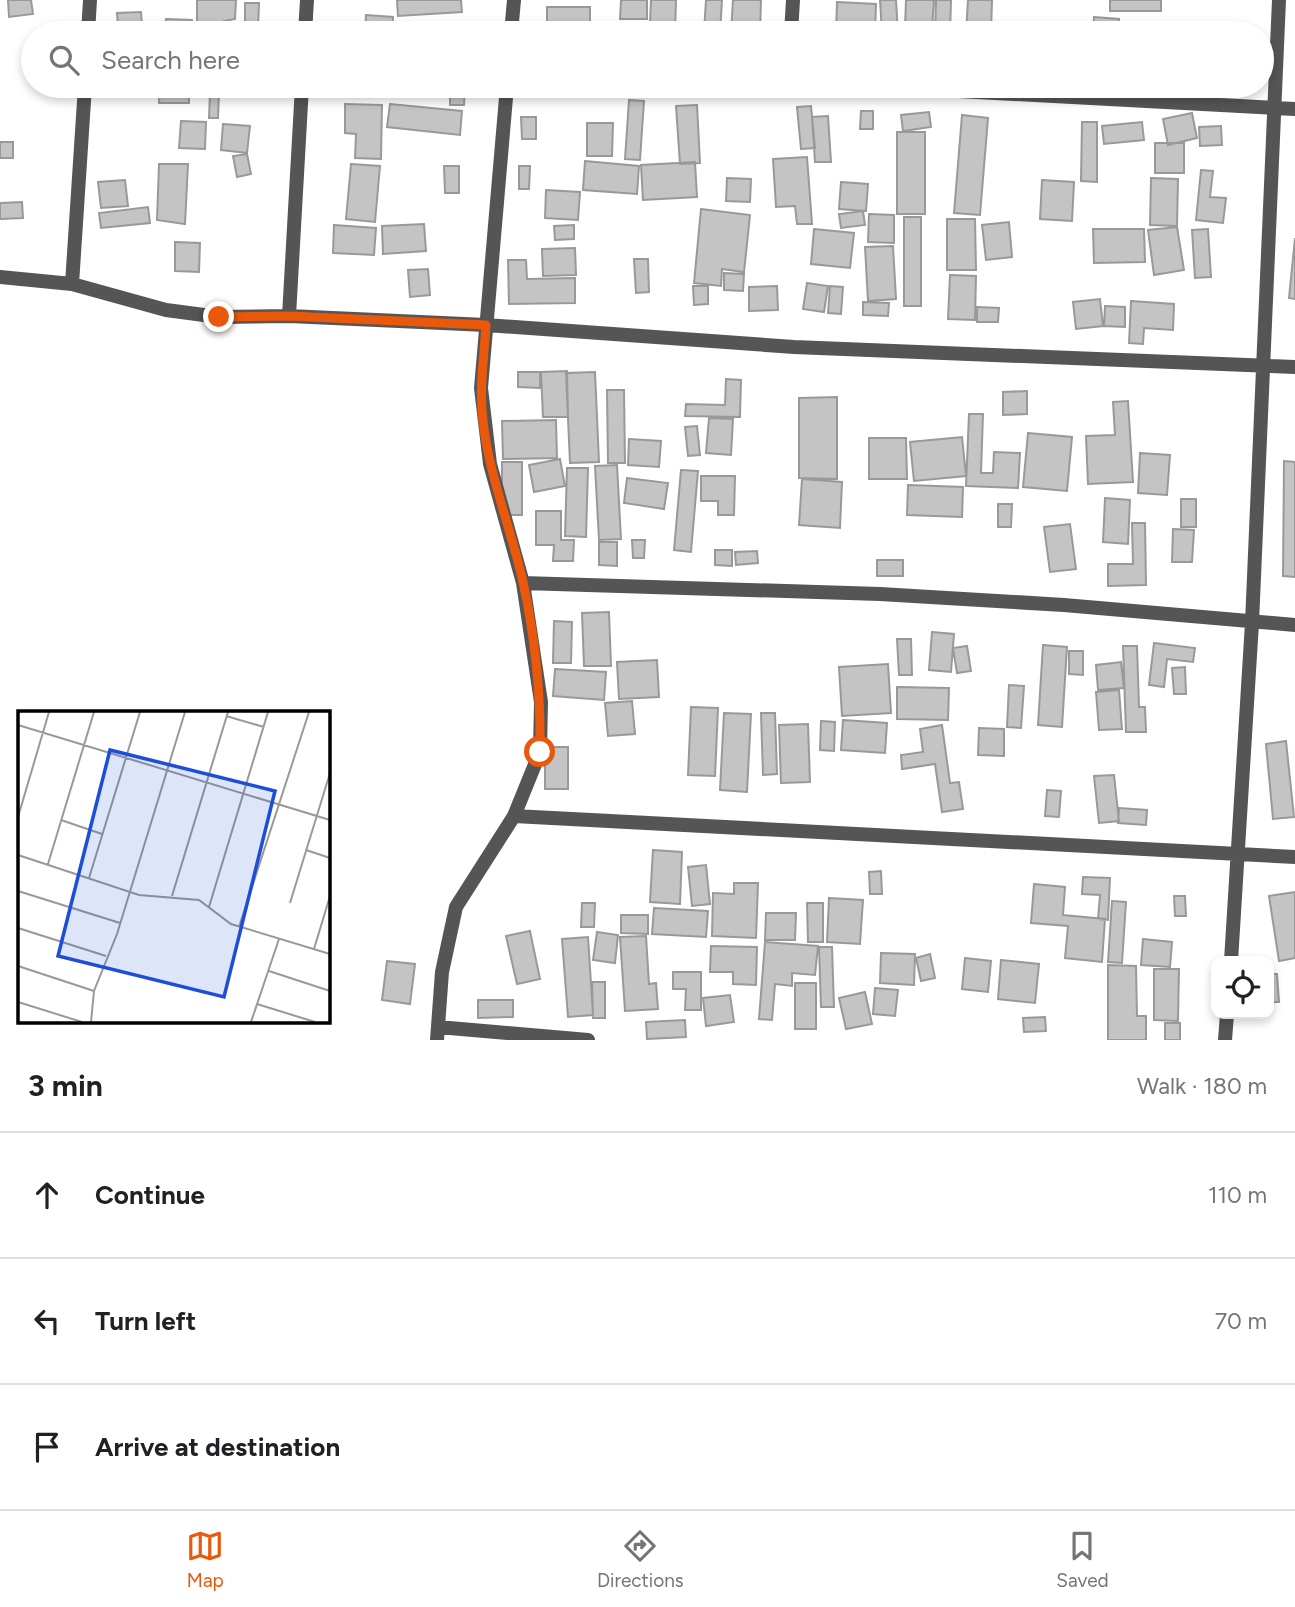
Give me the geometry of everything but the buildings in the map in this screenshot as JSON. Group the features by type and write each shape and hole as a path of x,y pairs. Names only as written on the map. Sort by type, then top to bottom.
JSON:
{"street":[{"path":"89,21 90,0"},
{"path":"306,21 307,0"},
{"path":"513,21 514,0"},
{"path":"792,21 793,0"},
{"path":"1231,956 1240,854 1252,623 1279,0"},
{"path":"72,284 84,98"},
{"path":"289,316 301,98"},
{"path":"506,98 481,388 490,464 523,583 541,702 540,752 514,816 456,907 442,972 437,1034 588,1040"},
{"path":"1089,98 1295,109"},
{"path":"0,277 72,284 166,310 219,317 289,316 486,325 794,347 1295,368"},
{"path":"523,583 880,594 1064,605 1295,625"},
{"path":"514,816 1295,857"},
{"path":"1225,1040 1227,1019"}],"route":[{"path":"219,317 289,316 486,325 481,388 483,421 490,464 523,583 541,702 540,752"}]}
